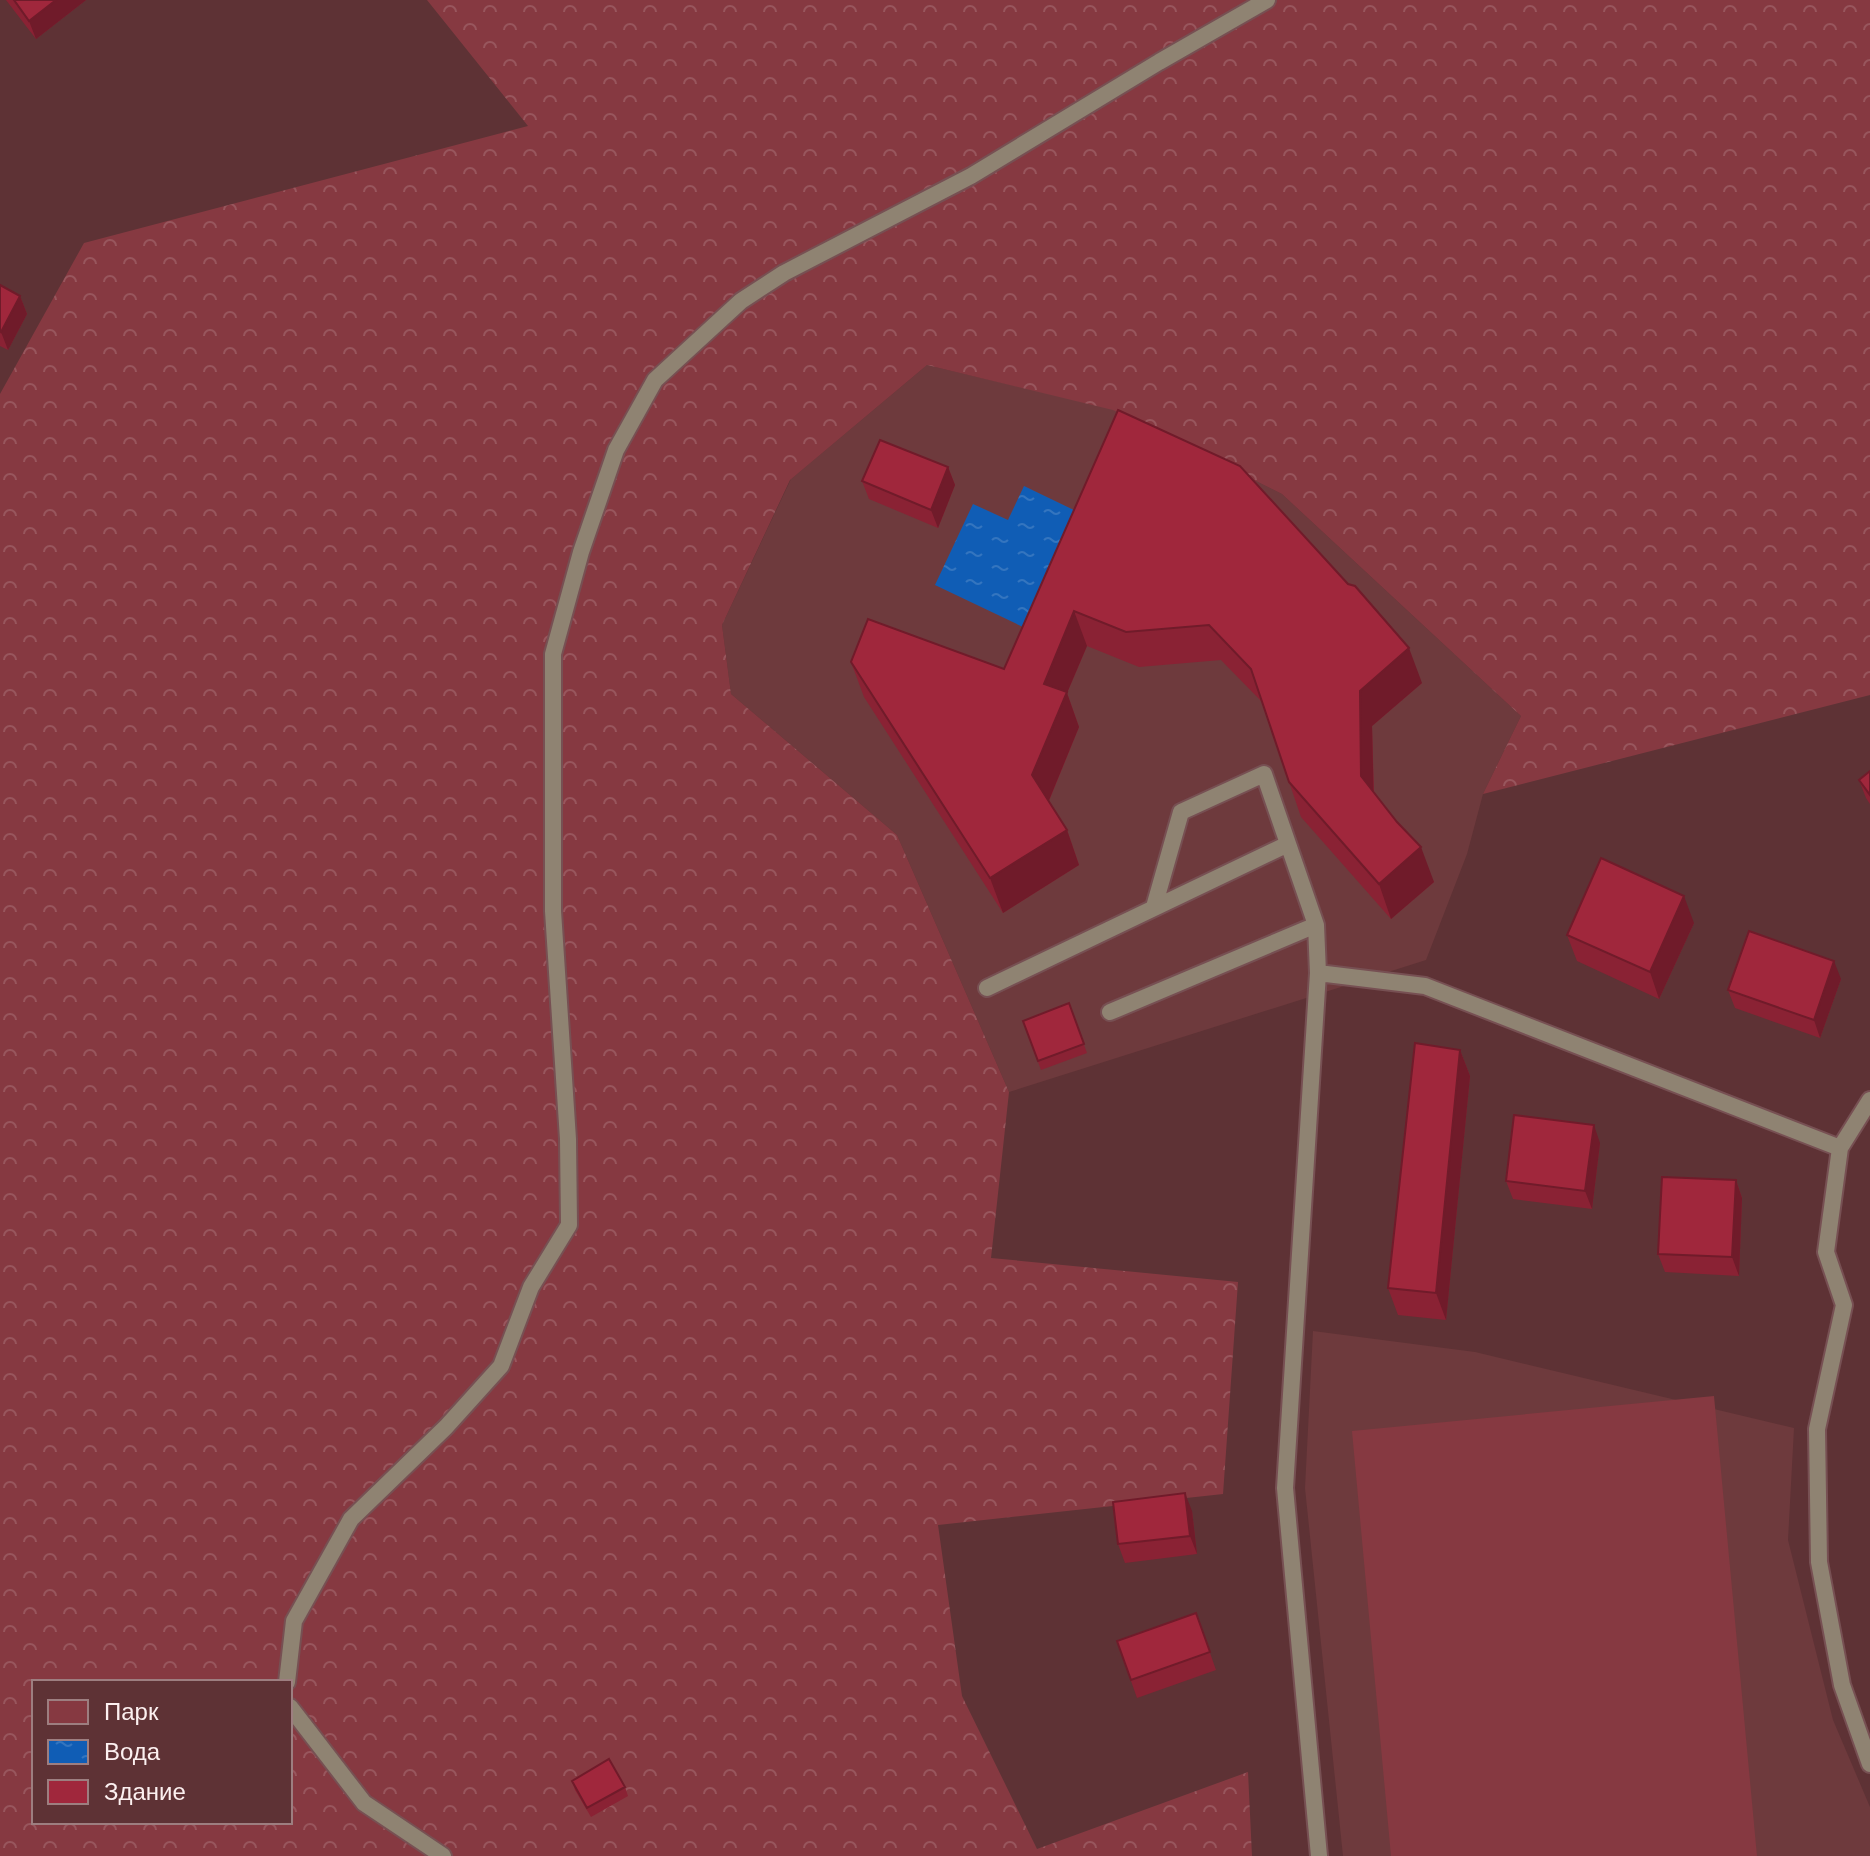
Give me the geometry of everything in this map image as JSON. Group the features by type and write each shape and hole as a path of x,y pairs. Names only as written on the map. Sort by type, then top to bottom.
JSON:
{"lane":[{"path":"287,1680 294,1621 351,1519 446,1427 501,1366 531,1287 569,1225 568,1139 553,911 553,654 581,552 616,450 655,380 730,310 784,273 971,176 1267,0"},
{"path":"1154,907 1181,812 1264,774 1316,925 1318,973 1285,1488 1319,1856"},
{"path":"987,988 1288,844"},
{"path":"1110,1012 1316,925"},
{"path":"1318,973 1425,986 1840,1148"},
{"path":"1870,1100 1840,1148 1826,1252 1844,1305 1817,1429 1819,1562 1842,1685 1870,1764"},
{"path":"292,1710 364,1803 443,1856"}],"shaded area":[{"path":"927,365 1110,408 1282,494 1521,716 1483,794 1467,854 1426,960 1009,1092 897,835 731,694 722,625 791,479"},
{"path":"1313,1331 1475,1352 1794,1428 1788,1540 1833,1720 1870,1807 1870,1856 1343,1856 1305,1488"}],"green space":[{"path":"427,0 1870,0 1870,695 1483,794 1521,716 1282,494 1113,410 927,365 790,480 722,625 731,694 897,835 1009,1092 991,1258 1238,1282 1223,1494 938,1525 962,1696 1037,1849 1248,1772 1252,1856 0,1856 0,394 84,243 528,126"},
{"path":"1714,1396 1757,1856 1391,1856 1352,1431"}],"water":[{"path":"1024,486 1078,512 1023,627 935,585 973,504 1008,520"}],"building":[{"path":"14,0 56,0 29,21"},
{"path":"0,285 20,296 1,332 0,331"},
{"path":"1118,410 1240,466 1348,584 1355,586 1409,648 1360,691 1361,776 1421,847 1379,884 1289,782 1251,669 1209,625 1126,632 1074,611 1044,684 1067,692 1032,775 1067,830 990,878 851,662 868,619 1004,669"},
{"path":"880,440 948,467 931,510 862,481"},
{"path":"1870,771 1870,795 1859,780"},
{"path":"1601,858 1684,896 1650,972 1567,935"},
{"path":"1749,931 1834,961 1814,1020 1728,990"},
{"path":"1069,1003 1084,1044 1038,1061 1023,1021"},
{"path":"1415,1043 1460,1050 1436,1293 1388,1288"},
{"path":"1514,1115 1594,1125 1585,1191 1506,1181"},
{"path":"1662,1177 1736,1180 1732,1257 1658,1254"},
{"path":"1185,1493 1190,1536 1118,1544 1113,1502"},
{"path":"1196,1613 1210,1652 1131,1680 1117,1641"},
{"path":"609,1759 625,1787 587,1808 572,1781"}]}
